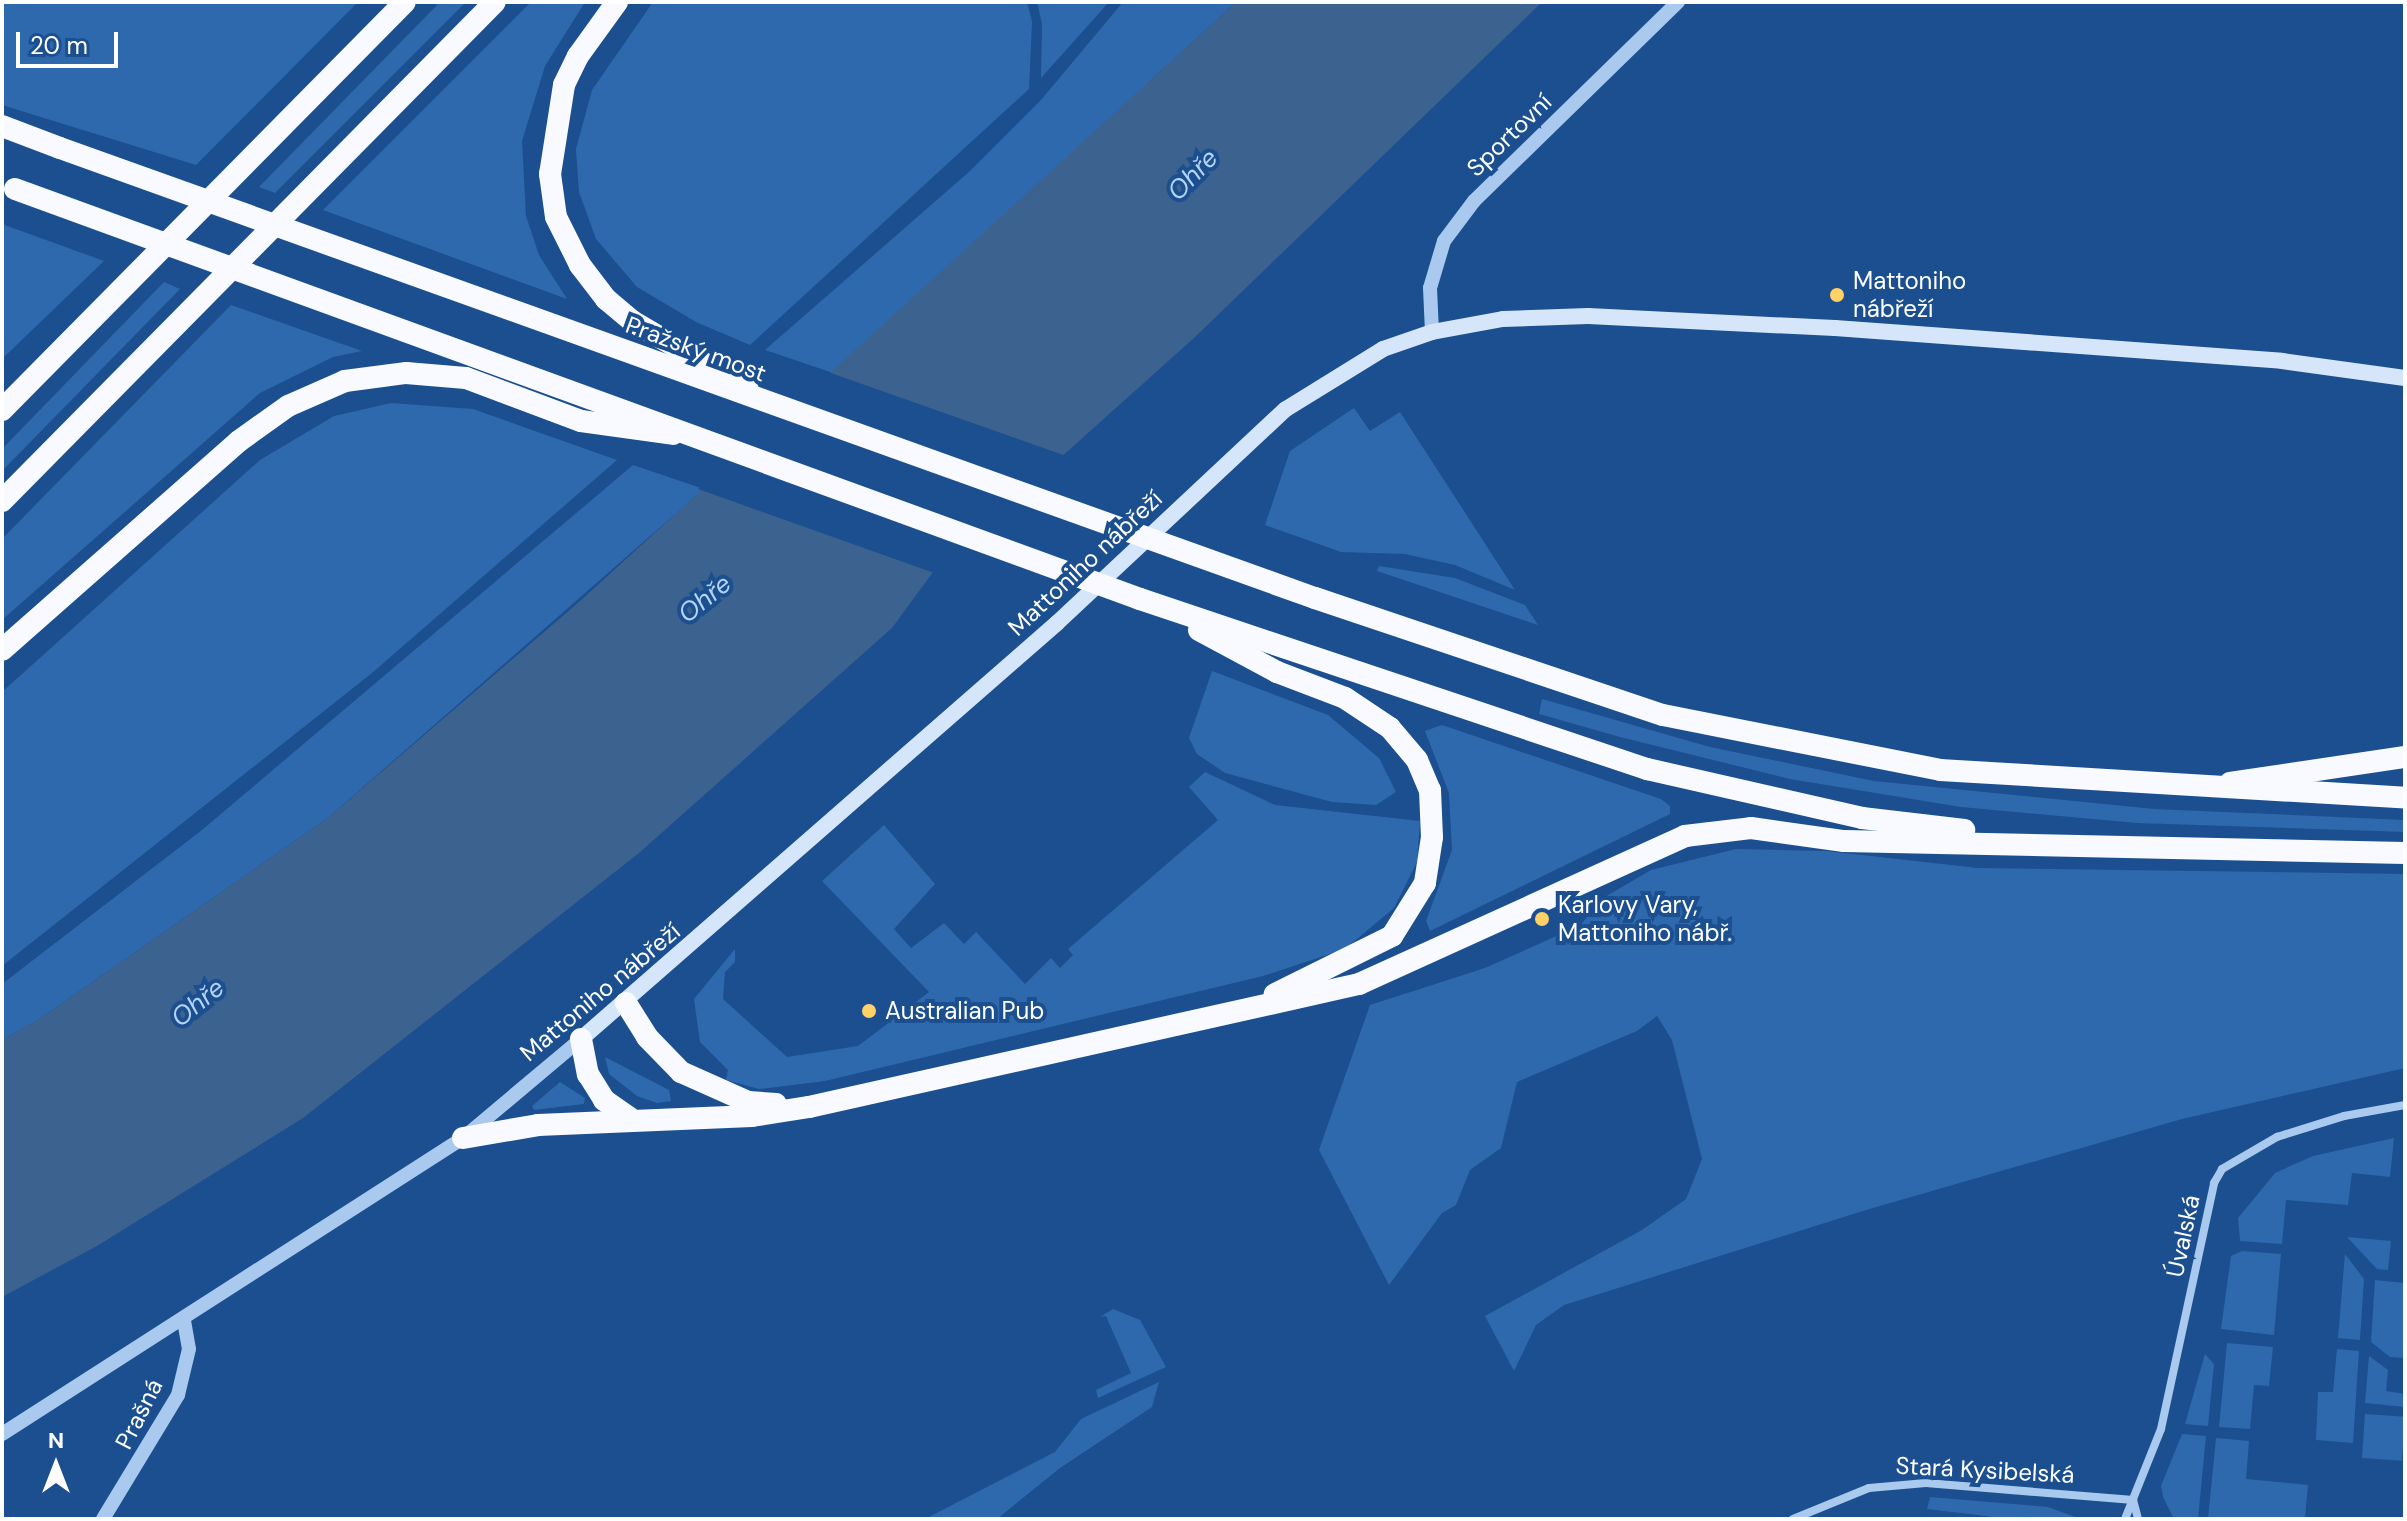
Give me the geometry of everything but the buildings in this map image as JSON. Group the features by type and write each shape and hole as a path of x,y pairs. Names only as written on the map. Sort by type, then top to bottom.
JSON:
{"highway":[{"path":"2,410 405,2"},
{"path":"2,501 495,2"},
{"path":"617,2 578,56 564,85 550,174 556,217 580,265 606,299 632,321 777,406"},
{"name":"Pražský most","path":"2,128 1315,598 1663,715 1940,770 2198,789"},
{"path":"9,186 713,439 1140,599 1647,769 1862,818 2080,845"},
{"path":"2,650 239,441 288,406 345,381 406,373 466,378 581,421 713,439"},
{"path":"1140,599 1277,672 1345,698 1390,728 1417,760 1430,790 1432,837 1425,883 1392,936 1264,1001"},
{"path":"2198,789 2296,769 2405,757"},
{"path":"2198,789 2405,798"},
{"path":"463,1138 630,1118 710,1119 809,1107 1264,1001 1359,984 1685,836 1751,828 1844,841 2405,853"},
{"path":"626,1003 647,1037 681,1072 748,1102 809,1107"},
{"path":"581,1039 588,1074 604,1100 630,1118"}],"main road":[{"name":"Mattoniho nábřeží","path":"581,1039 626,1003 1057,623 1286,409 1383,349 1432,332 1503,319 1588,316 1835,328 2266,360 2405,378"}],"street":[{"name":"Sportovní","path":"1432,332 1430,288 1444,241 1474,201 1678,2"},
{"name":"Mattoniho nábřeží","path":"2,1434 184,1320 463,1138 581,1039"},
{"name":"Úvalská","path":"2125,1519 2161,1429 2214,1183 2222,1169 2277,1137 2344,1116 2405,1105"},
{"name":"Prašná","path":"103,1519 178,1395 189,1349 184,1320"},
{"name":"Stará Kysibelská","path":"1793,1519 1885,1484 2133,1500"},
{"path":"2133,1500 2138,1519"}],"shaded area":[{"path":"2,2 358,2 196,165 2,105"},
{"path":"440,2 466,2 275,193 259,187"},
{"path":"531,2 585,2 545,66 522,141 526,216 539,255 567,299 323,210"},
{"path":"653,2 1027,2 1032,22 1029,89 750,345 696,322 637,287 596,239 579,192 576,149 592,90"},
{"path":"1037,2 1109,2 1041,78 1042,24"},
{"path":"1123,2 1236,2 833,373 765,350 970,171 1041,100"},
{"path":"2,224 104,261 2,359"},
{"path":"164,282 180,289 2,471 2,449"},
{"path":"231,305 362,351 333,357 260,393 2,620 2,539"},
{"path":"391,403 473,409 617,460 372,673 2,966 2,692 260,460 334,416"},
{"path":"1354,408 1370,431 1400,412 1515,590 1455,565 1405,554 1341,552 1265,525 1290,451"},
{"path":"633,465 704,489 329,817 38,1020 2,1040 2,984 202,830"},
{"path":"1379,566 1455,578 1525,605 1538,625 1377,571"},
{"path":"1212,671 1328,715 1379,758 1396,792 1376,805 1332,802 1225,773 1197,754 1189,738"},
{"path":"1542,699 1710,747 1874,781 2154,809 2405,820 2405,832 2137,823 1961,807 1790,779 1620,737 1539,714"},
{"path":"1442,725 1661,799 1670,806 1670,814 1430,931 1426,921 1452,850 1449,793 1425,731"},
{"path":"1205,772 1275,805 1420,821 1417,862 1394,908 1345,949 1263,976 825,1081 759,1089 726,1080 728,1070 700,1042 694,999 735,949 735,962 725,972 723,999 787,1057 858,1046 929,992 822,881 884,825 935,884 894,929 911,948 944,923 964,944 976,932 1025,984 1051,958 1060,968 1073,955 1068,949 1218,820 1189,787"},
{"path":"1736,849 1826,851 1978,868 2405,874 2405,1068 2182,1119 1866,1210 1564,1305 1536,1325 1514,1371 1485,1316 1642,1230 1686,1199 1702,1159 1672,1040 1657,1016 1637,1031 1517,1082 1501,1148 1470,1170 1456,1205 1442,1213 1389,1285 1319,1150 1370,1005 1485,968 1581,925 1598,901 1651,870"},
{"path":"605,1057 669,1090 671,1101 657,1103 637,1096 609,1074"},
{"path":"560,1082 585,1098 584,1104 534,1110 532,1106"},
{"path":"2394,1138 2390,1177 2352,1173 2348,1205 2286,1200 2282,1244 2240,1241 2238,1218 2275,1173 2313,1156"},
{"path":"2347,1237 2391,1241 2388,1270 2377,1269"},
{"path":"2242,1251 2281,1254 2274,1335 2221,1329 2231,1256"},
{"path":"2345,1254 2364,1279 2360,1340 2338,1338"},
{"path":"2375,1280 2405,1283 2405,1358 2390,1357 2371,1342"},
{"path":"1113,1309 1140,1320 1166,1367 1098,1398 1096,1390 1131,1373 1106,1316 1100,1317"},
{"path":"2227,1343 2273,1347 2269,1386 2254,1385 2250,1429 2219,1427"},
{"path":"2337,1349 2359,1351 2353,1443 2316,1440 2318,1392 2333,1392"},
{"path":"2205,1354 2214,1364 2208,1426 2185,1424"},
{"path":"2369,1356 2388,1370 2386,1391 2405,1394 2405,1407 2365,1403"},
{"path":"1159,1382 1152,1407 1060,1468 997,1519 925,1519 1055,1452 1081,1419"},
{"path":"2365,1414 2405,1417 2402,1461 2362,1458"},
{"path":"2182,1434 2206,1436 2198,1519 2174,1519 2163,1497 2161,1486"},
{"path":"2216,1438 2249,1441 2246,1479 2308,1485 2305,1518 2314,1519 2208,1519"},
{"path":"1930,1497 2048,1507 2081,1519 2011,1519 1927,1509"}],"water":[{"name":"Ohře","path":"1236,2 1542,2 1194,338 933,572 892,628 639,853 303,1118 97,1246 2,1297 2,1040 38,1020 329,817 579,602"}],"pier":[{"path":"828,372 1066,456 937,574 698,489"}],"place":[{"name":"Mattoniho nábřeží","path":"1837,295"},
{"name":"Karlovy Vary, Mattoniho nábř.","path":"1542,919"},
{"name":"Australian Pub","path":"869,1011"}]}
